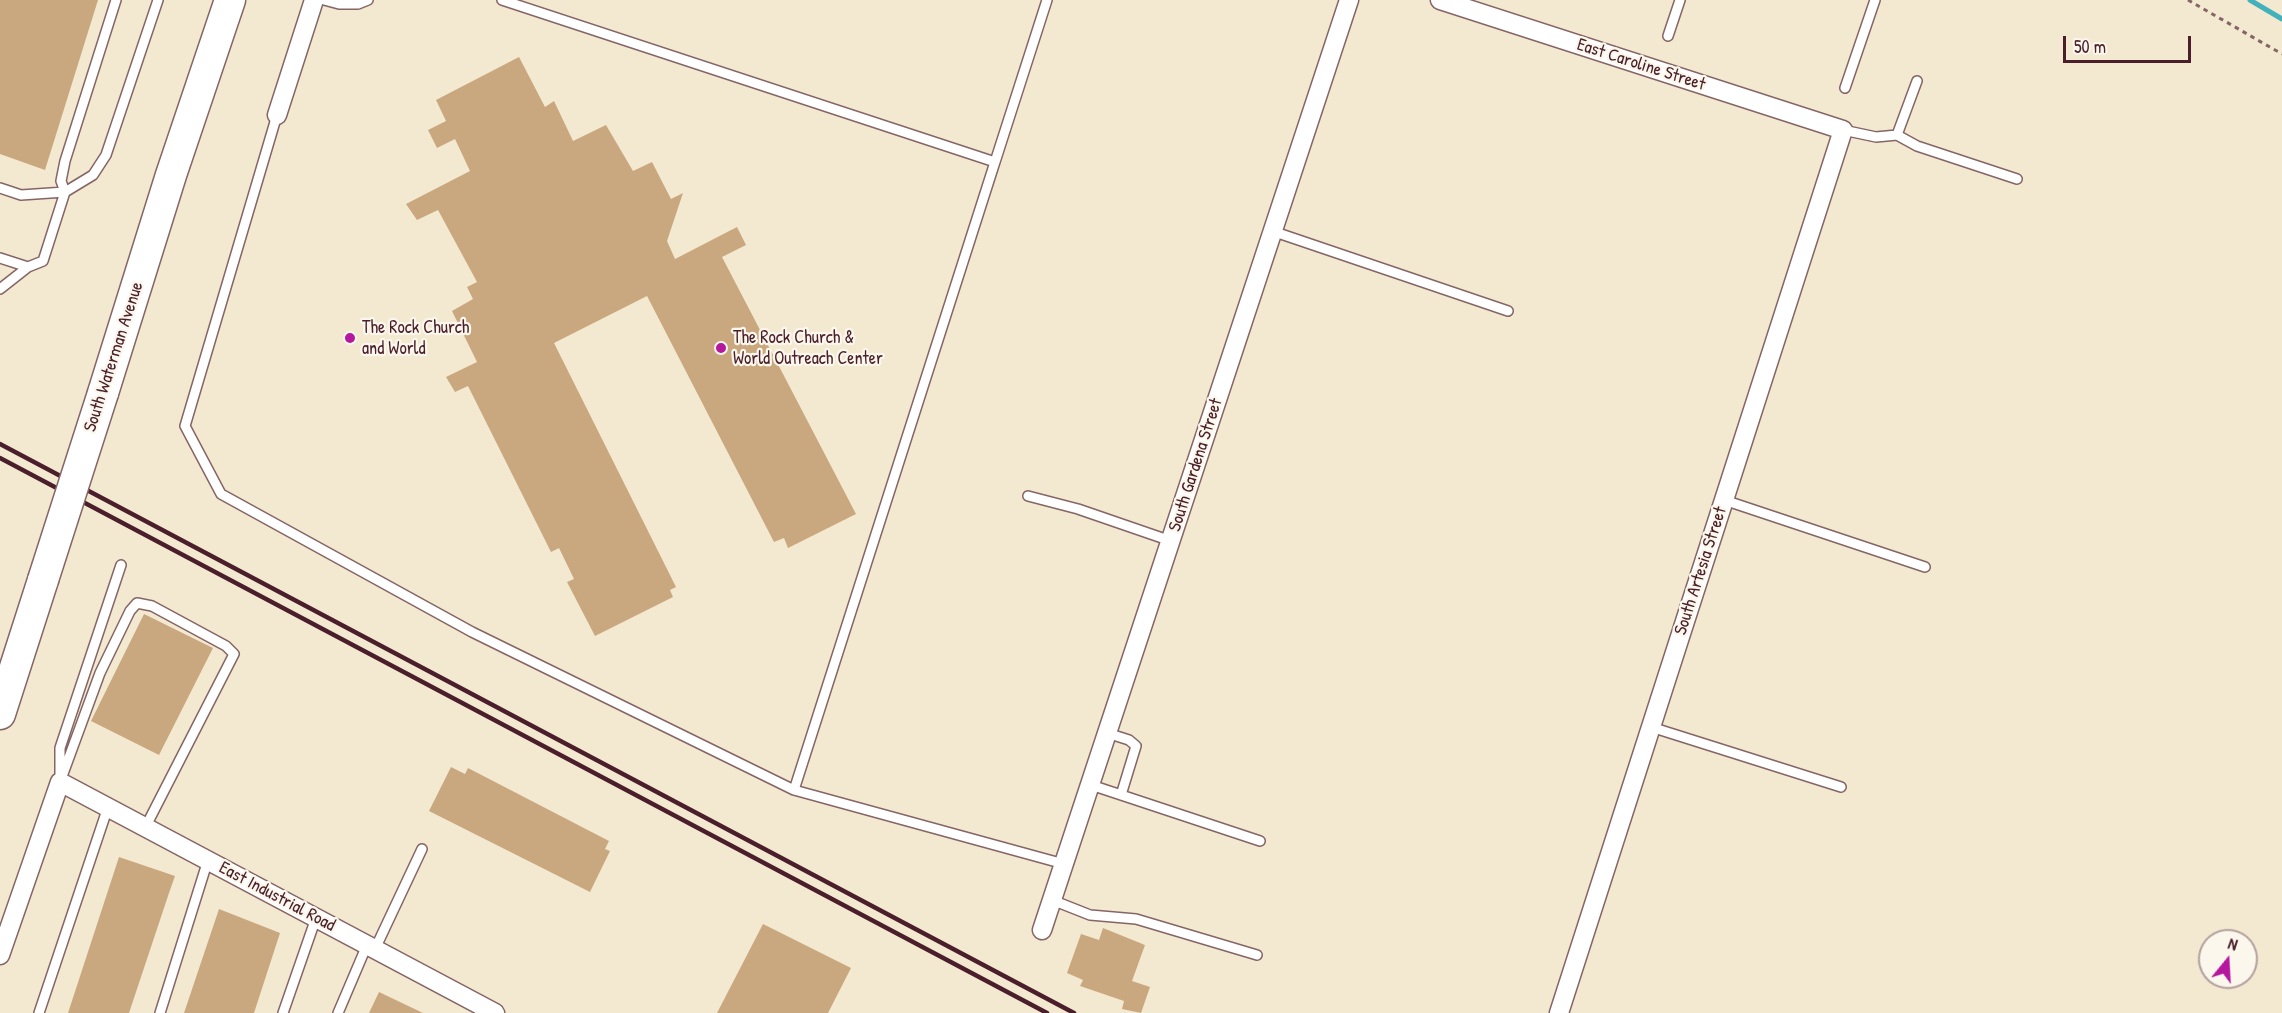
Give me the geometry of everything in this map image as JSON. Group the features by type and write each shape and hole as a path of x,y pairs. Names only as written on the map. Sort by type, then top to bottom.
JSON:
{"main road":[{"name":"South Waterman Avenue","path":"0,714 171,175 230,0"}],"street":[{"path":"277,115 314,0"},
{"name":"South Gardena Street","path":"1042,930 1349,0"},
{"name":"East Caroline Street","path":"1440,0 1843,130"},
{"name":"South Artesia Street","path":"1559,1013 1843,130"},
{"path":"0,954 60,782"},
{"name":"East Industrial Road","path":"60,782 495,1013"}],"lane":[{"path":"0,289 28,267 43,261 65,192 61,181 65,161 116,0"},
{"path":"0,188 21,195 65,192 93,175 106,155 159,0"},
{"path":"324,0 339,4 358,4 368,0"},
{"path":"502,0 995,162"},
{"path":"794,790 1047,0"},
{"path":"1668,36 1680,0"},
{"path":"1845,88 1875,0"},
{"path":"1897,135 1917,81"},
{"path":"277,115 185,426 220,494 472,632 794,790 1064,864"},
{"path":"1843,130 1876,137 1897,135 1917,146 2017,179"},
{"path":"1272,231 1508,311"},
{"path":"0,258 28,267"},
{"path":"1028,496 1078,509 1171,541"},
{"path":"1724,500 1925,567"},
{"path":"60,782 60,748 121,565"},
{"path":"60,782 100,673 130,611 137,603 152,606 226,646 234,654 146,826"},
{"path":"1652,727 1841,787"},
{"path":"1107,733 1129,740 1136,746 1120,795"},
{"path":"1091,785 1260,842"},
{"path":"39,1013 108,807"},
{"path":"338,1013 422,849"},
{"path":"160,1013 208,860"},
{"path":"1052,900 1090,915 1136,919 1257,955"},
{"path":"283,1013 316,918"}],"path":[{"path":"2188,0 2282,54"}],"building":[{"path":"0,0 98,0 45,170 0,154"},
{"name":"The Rock Church & World Outreach Center","path":"519,57 545,107 554,101 573,141 606,125 633,171 652,162 671,199 683,193 667,241 675,259 737,227 746,245 722,257 856,514 788,548 784,538 774,542 647,296 554,343 676,587 670,590 673,597 595,636 567,582 574,579 559,548 551,552 468,386 455,392 446,377 477,362 452,311 473,299 467,287 477,282 438,210 417,220 406,204 470,171 455,139 437,148 428,130 446,121 436,100"},
{"path":"144,614 213,648 159,755 91,721"},
{"path":"451,767 465,774 468,768 609,841 605,849 610,851 590,892 429,811"},
{"path":"119,857 175,876 129,1013 68,1013"},
{"path":"219,909 280,933 254,1013 184,1013"},
{"path":"763,924 851,968 828,1013 717,1013"},
{"path":"1103,928 1145,945 1132,981 1150,987 1141,1013 1122,1009 1124,1001 1080,986 1083,980 1067,973 1081,934 1099,940"},
{"path":"379,992 423,1013 369,1013"}],"waterway":[{"path":"2250,0 2282,19"}],"railway":[{"path":"0,444 1074,1013"},
{"path":"0,458 1047,1013"}],"place":[{"name":"The Rock Church and World","path":"350,338"},
{"name":"The Rock Church & World Outreach Center","path":"721,348"}]}
